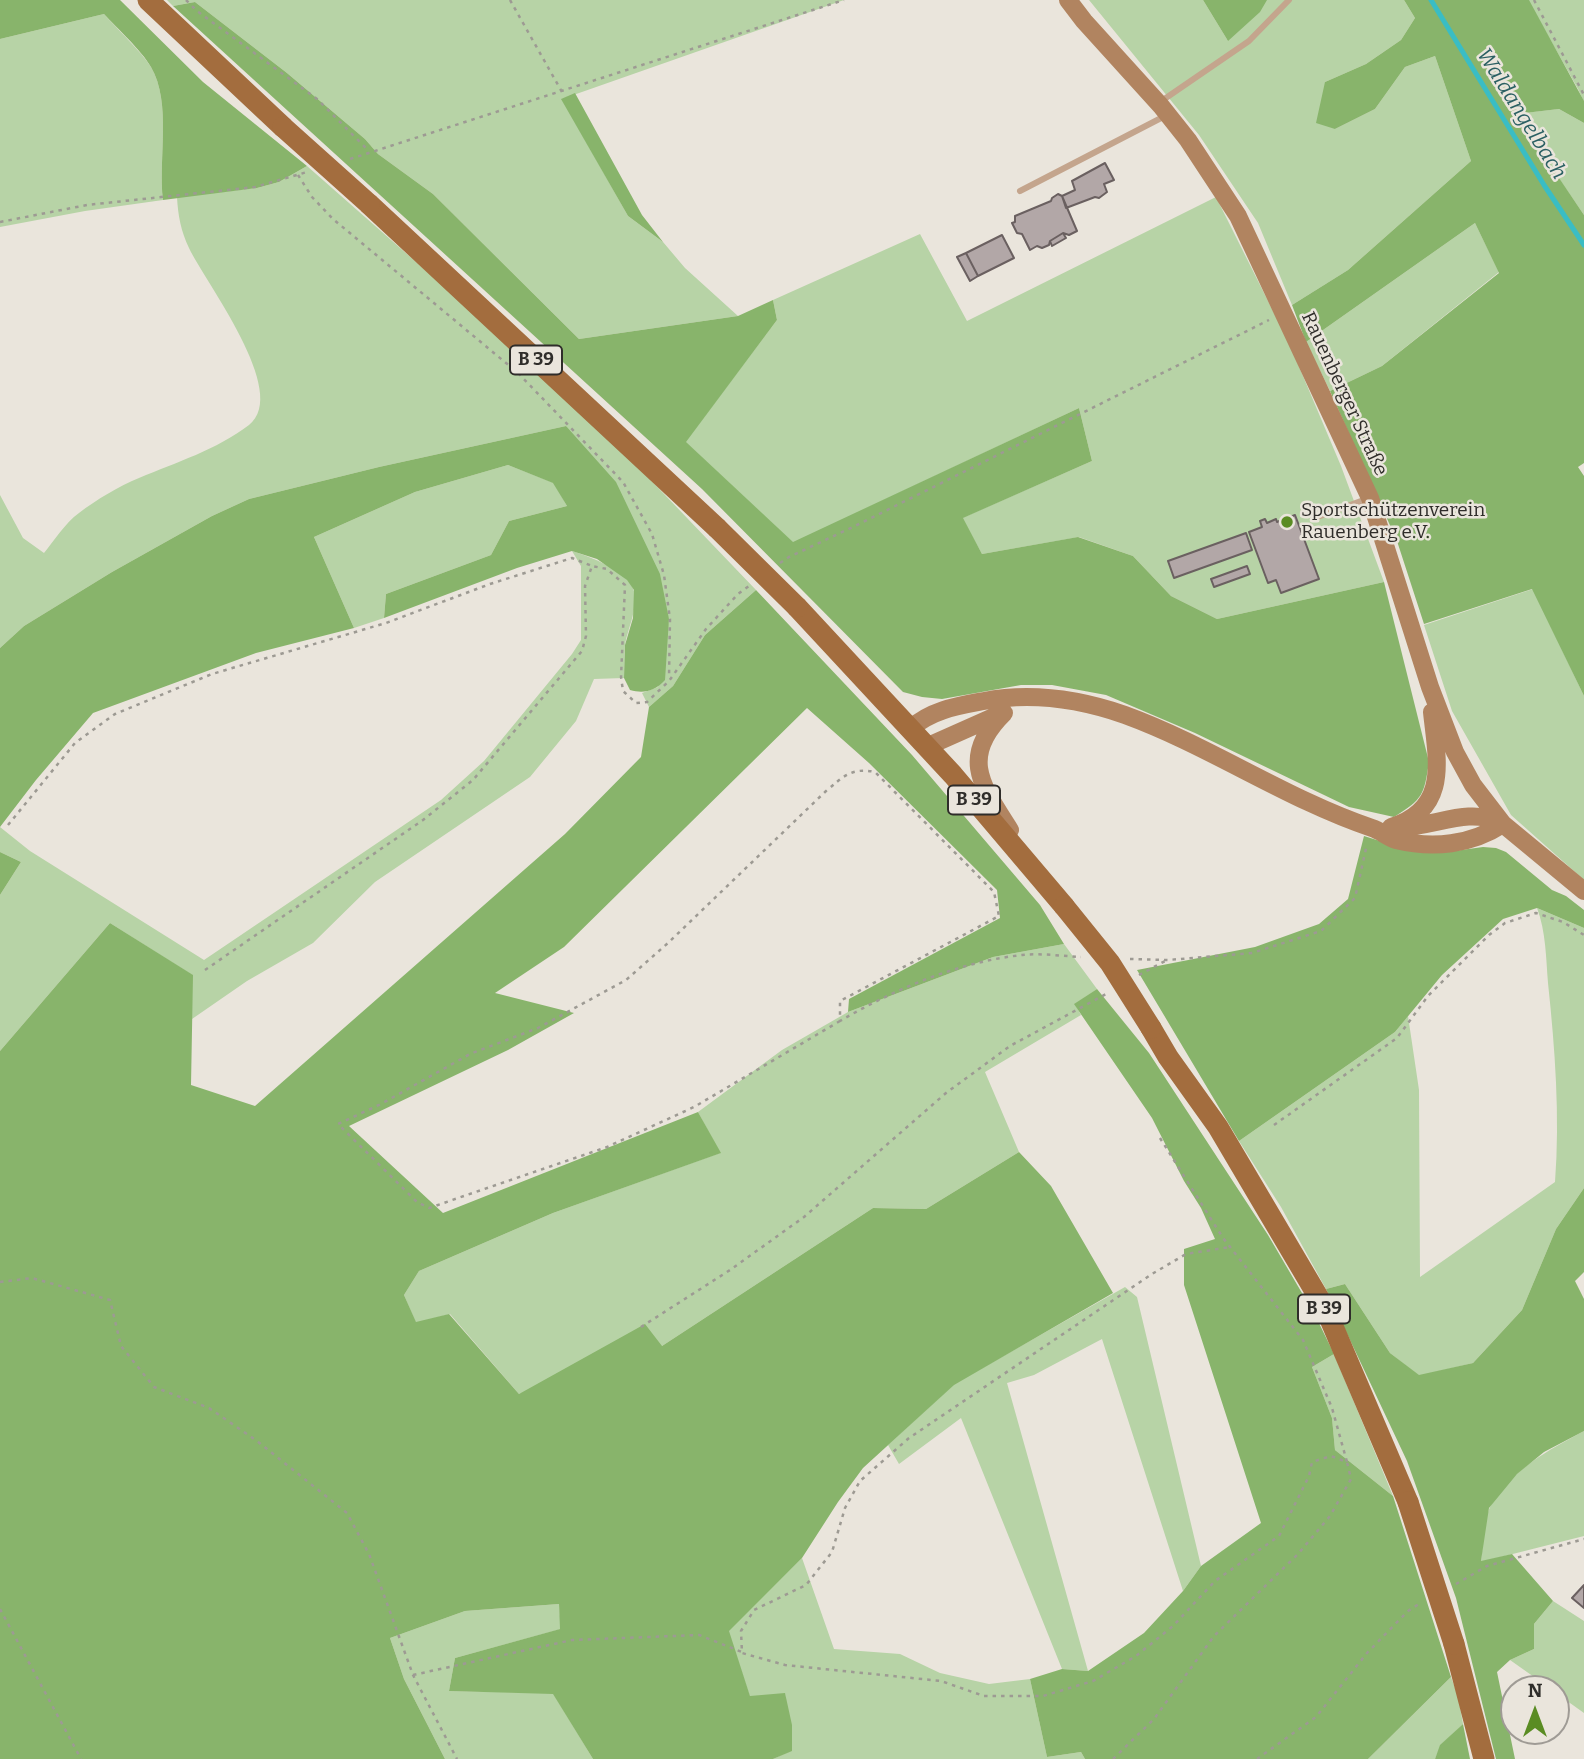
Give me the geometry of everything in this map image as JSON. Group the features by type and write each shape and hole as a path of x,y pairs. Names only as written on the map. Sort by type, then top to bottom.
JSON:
{"main road":[{"name":"B 39","path":"148,0 717,528 797,607 953,775 1110,963 1168,1057 1218,1127 1325,1310 1408,1502 1454,1644 1484,1759"}],"street":[{"name":"Rauenberger Straße","path":"1068,0 1188,140 1238,216 1370,498 1430,687 1455,752 1484,802 1503,824 1584,891"},
{"path":"1380,828 1413,818 1422,811 1435,788 1437,760 1430,687"},
{"path":"910,729 933,713 961,705 1021,696 1063,699 1125,716 1333,814 1380,828 1414,827 1478,815 1503,824"},
{"path":"926,747 1004,713 1043,701 1063,699"},
{"path":"1004,713 987,733 978,761 979,776 1018,844 1020,856"},
{"path":"1380,828 1396,840 1451,844 1480,837 1503,824"}],"lane":[{"path":"1020,191 1163,109 1249,41 1289,0"},
{"path":"1315,518 1370,498"}],"path":[{"path":"186,0 197,11 317,99 370,153"},
{"path":"510,0 562,92"},
{"path":"350,159 844,0"},
{"path":"1534,0 1584,95"},
{"path":"0,222 86,205 255,187 310,171"},
{"path":"298,175 312,197 332,219 518,373 623,482 652,534 664,575 670,619 669,681"},
{"path":"779,564 1283,314"},
{"path":"8,825 75,743 116,714 212,674 386,623 491,584 572,558 607,569 625,585 621,677 623,691 636,703 647,702 669,681 706,629 738,594 758,579"},
{"path":"205,970 424,820 473,780 582,651 586,636 585,586 592,566"},
{"path":"840,1021 840,1001 999,916 994,892 875,772 862,769 845,775 826,791 626,980 538,1028 470,1054 338,1125 417,1202 429,1208 607,1147 694,1107 869,1004 937,975 1023,955 1089,957"},
{"path":"1128,959 1168,960 1252,953 1321,931 1355,898 1364,851 1380,828"},
{"path":"1274,1125 1398,1038 1427,996 1489,935 1505,923 1536,913 1563,922 1584,935"},
{"path":"1131,980 1168,960"},
{"path":"641,1327 730,1270 804,1217 946,1093 1010,1046 1107,993"},
{"path":"1113,1759 1154,1719 1214,1636 1298,1554 1330,1516 1351,1479 1332,1408 1303,1340 1230,1247 1199,1203 1160,1138"},
{"path":"743,1653 741,1631 754,1610 806,1586 832,1552 845,1508 860,1480 909,1438 1152,1274 1186,1254 1230,1247"},
{"path":"0,1282 32,1278 110,1300 121,1346 154,1387 209,1408 257,1441 347,1513 369,1554 413,1675 457,1759"},
{"path":"413,1675 572,1640 699,1635 743,1653 785,1665 941,1681 984,1696 1043,1696 1093,1681 1136,1656 1173,1626 1215,1581 1279,1536 1309,1476 1312,1462 1331,1456 1347,1462"},
{"path":"1453,1585 1487,1566 1584,1539"},
{"path":"1257,1759 1316,1717 1375,1644 1408,1611 1431,1598"},
{"path":"0,1609 81,1759"}],"green space":[{"path":"0,0 120,0 203,82 307,166 279,182 257,188 163,200 161,97 151,67 142,54 104,14 0,39"},
{"path":"167,0 844,0 562,99 628,216 663,242 685,268 738,316 579,339 433,194 378,154 365,139 287,73 195,2 173,6"},
{"path":"1089,0 1203,0 1228,41 1220,0 1404,0 1415,18 1401,40 1366,64 1325,82 1335,129 1375,109 1405,67 1435,56 1471,161 1348,270 1292,305 1258,223 1199,135"},
{"path":"1203,0 1267,0 1260,12 1228,41"},
{"path":"1404,0 1529,0 1584,101 1584,123 1559,109 1516,114 1584,215 1584,463 1578,467 1584,476 1584,696 1532,589 1424,624 1397,541 1330,391 1382,366 1499,273 1475,223 1306,342 1292,305 1348,270 1471,161 1435,56 1405,67 1375,109 1335,129 1316,123 1325,82 1366,64 1401,40 1415,18"},
{"path":"1528,0 1584,0 1584,102 1578,89"},
{"path":"195,2 287,73 365,139 378,154 433,194 579,339 738,316 773,300 777,320 686,442 793,542 1079,408 1092,461 963,518 982,554 1078,537 1133,556 1171,596 1217,619 1384,582 1429,762 1426,782 1420,795 1394,817 1349,807 1195,733 1106,695 1052,685 1021,685 942,699 903,692 702,489 173,6"},
{"path":"104,14 147,61 157,81 163,114 163,200 0,227 0,39"},
{"path":"575,93 642,215 663,242 628,216 561,99"},
{"path":"1559,109 1584,123 1584,215 1515,114"},
{"path":"307,166 499,335 620,448 756,590 705,635 673,686 649,707 642,693 658,687 669,619 566,426 249,499 212,516 112,572 24,626 0,648 0,495 23,538 44,553 69,522 93,503 131,481 223,442 249,425 259,410 260,389 253,364 241,337 189,248 180,223 177,197 257,188 279,182"},
{"path":"1216,197 1289,343 1341,466 1384,582 1217,619 1171,596 1133,556 1079,537 982,554 962,518 1092,461 1079,408 793,543 685,442 777,320 773,300 920,234 967,321"},
{"path":"1475,223 1499,272 1382,366 1330,391 1306,342"},
{"path":"566,426 616,482 660,574 669,619 665,680 657,687 640,692 630,690 624,678 625,645 633,618 634,590 627,580 597,559 572,551 517,568 384,618 386,594 491,555 509,521 567,506 553,483 508,465 415,492 314,537 354,628 256,653 93,713 0,827 0,648 24,626 112,572 212,516 249,499"},
{"path":"508,465 554,483 567,506 509,521 491,555 386,594 384,618 354,628 314,537 415,492"},
{"path":"572,551 617,571 631,584 634,591 634,612 625,645 624,678 594,679 576,721 530,777 375,882 313,943 247,981 192,1019 192,975 110,923 0,1051 0,895 21,862 0,852 0,827 30,851 204,960 441,800 484,761 581,640 581,566"},
{"path":"1533,589 1584,696 1584,880 1511,815 1452,711 1424,625"},
{"path":"756,590 912,755 1040,905 1064,944 993,957 848,1012 849,999 1000,918 997,890 869,763 807,708 564,947 495,993 574,1013 508,1050 349,1126 443,1213 698,1112 721,1153 553,1213 419,1271 404,1295 416,1322 449,1314 519,1394 645,1324 662,1346 873,1208 926,1209 1019,1152 1051,1186 1113,1293 954,1385 863,1468 802,1558 729,1631 750,1696 785,1693 792,1725 792,1751 773,1759 593,1759 553,1694 449,1691 455,1658 560,1629 559,1604 465,1611 390,1638 404,1679 445,1759 0,1759 0,1051 110,923 193,975 191,1085 255,1106 565,834 641,757 649,707 673,686 705,635"},
{"path":"1364,836 1396,846 1454,851 1483,847 1506,852 1552,890 1566,896 1584,910 1584,928 1537,908 1503,919 1442,975 1395,1032 1239,1141 1137,970 1255,947 1319,924 1348,899"},
{"path":"0,852 21,862 0,895"},
{"path":"1537,908 1584,928 1584,1188 1556,1229 1522,1310 1473,1363 1419,1376 1390,1353 1345,1284 1326,1289 1281,1207 1239,1141 1395,1032 1408,1016 1419,1090 1420,1277 1555,1182 1555,1058 1545,945"},
{"path":"1064,944 1097,989 1075,1004 1081,1015 985,1072 1019,1152 926,1209 873,1208 662,1346 519,1394 450,1314 416,1323 404,1295 419,1271 553,1213 720,1153 698,1112 782,1050 848,1012 993,957"},
{"path":"1097,989 1149,1053 1268,1235 1316,1317 1334,1354 1312,1367 1332,1418 1335,1450 1393,1496 1451,1677 1368,1759 1085,1759 1081,1752 1047,1757 1030,1679 1062,1669 1088,1671 1144,1633 1183,1591 1201,1566 1261,1523 1184,1285 1184,1249 1215,1239 1152,1118 1074,1004"},
{"path":"1584,1188 1584,1272 1575,1281 1584,1299 1584,1431 1544,1452 1517,1474 1489,1508 1481,1561 1512,1554 1553,1601 1534,1624 1534,1649 1510,1660 1497,1672 1500,1686 1500,1745 1512,1745 1515,1759 1496,1759 1456,1598 1407,1461 1326,1289 1345,1284 1390,1353 1419,1375 1473,1363 1522,1310 1556,1229"},
{"path":"1125,1287 1137,1297 1201,1566 1183,1591 1102,1339 1034,1375 1007,1383 1088,1671 1062,1669 961,1418 899,1464 888,1445 954,1384"},
{"path":"1334,1354 1393,1496 1335,1450 1332,1418 1312,1367"},
{"path":"1584,1431 1584,1536 1481,1562 1486,1519 1498,1494 1531,1462"},
{"path":"802,1558 834,1649 900,1654 940,1673 989,1684 1030,1679 1047,1757 1081,1752 1085,1759 773,1759 792,1750 785,1694 750,1697 728,1631"},
{"path":"1553,1601 1584,1621 1584,1713 1570,1703 1570,1675 1531,1675 1510,1660 1534,1649 1534,1624"},
{"path":"559,1604 561,1629 455,1658 449,1691 553,1693 593,1759 445,1759 404,1679 390,1638 465,1611"},
{"path":"1451,1677 1463,1724 1441,1745 1435,1759 1368,1759"},
{"path":"1463,1724 1470,1759 1435,1759 1440,1745"}],"building":[{"path":"1105,163 1114,180 1104,184 1107,192 1099,198 1095,197 1066,208 1062,196 1075,190 1072,181"},
{"path":"1058,194 1062,196 1077,231 1069,235 1063,233 1050,241 1049,245 1030,250 1022,234 1017,233 1012,223 1015,222 1015,216 1051,201"},
{"path":"1063,233 1066,238 1052,246 1050,241"},
{"path":"1002,235 1014,258 978,276 966,253"},
{"path":"966,253 978,276 970,281 957,257"},
{"path":"1295,515 1319,579 1281,593 1276,580 1268,583 1249,532 1262,527 1260,521 1265,519 1267,523 1276,519 1277,522"},
{"path":"1246,533 1252,550 1174,578 1168,561"},
{"path":"1247,566 1250,574 1214,587 1211,579"},
{"path":"1584,1585 1584,1608 1572,1598"}],"waterway":[{"name":"Waldangelbach","path":"1431,0 1544,185 1584,245"}],"place":[{"name":"Sportschützenverein Rauenberg e.V.","path":"1287,522"}]}
